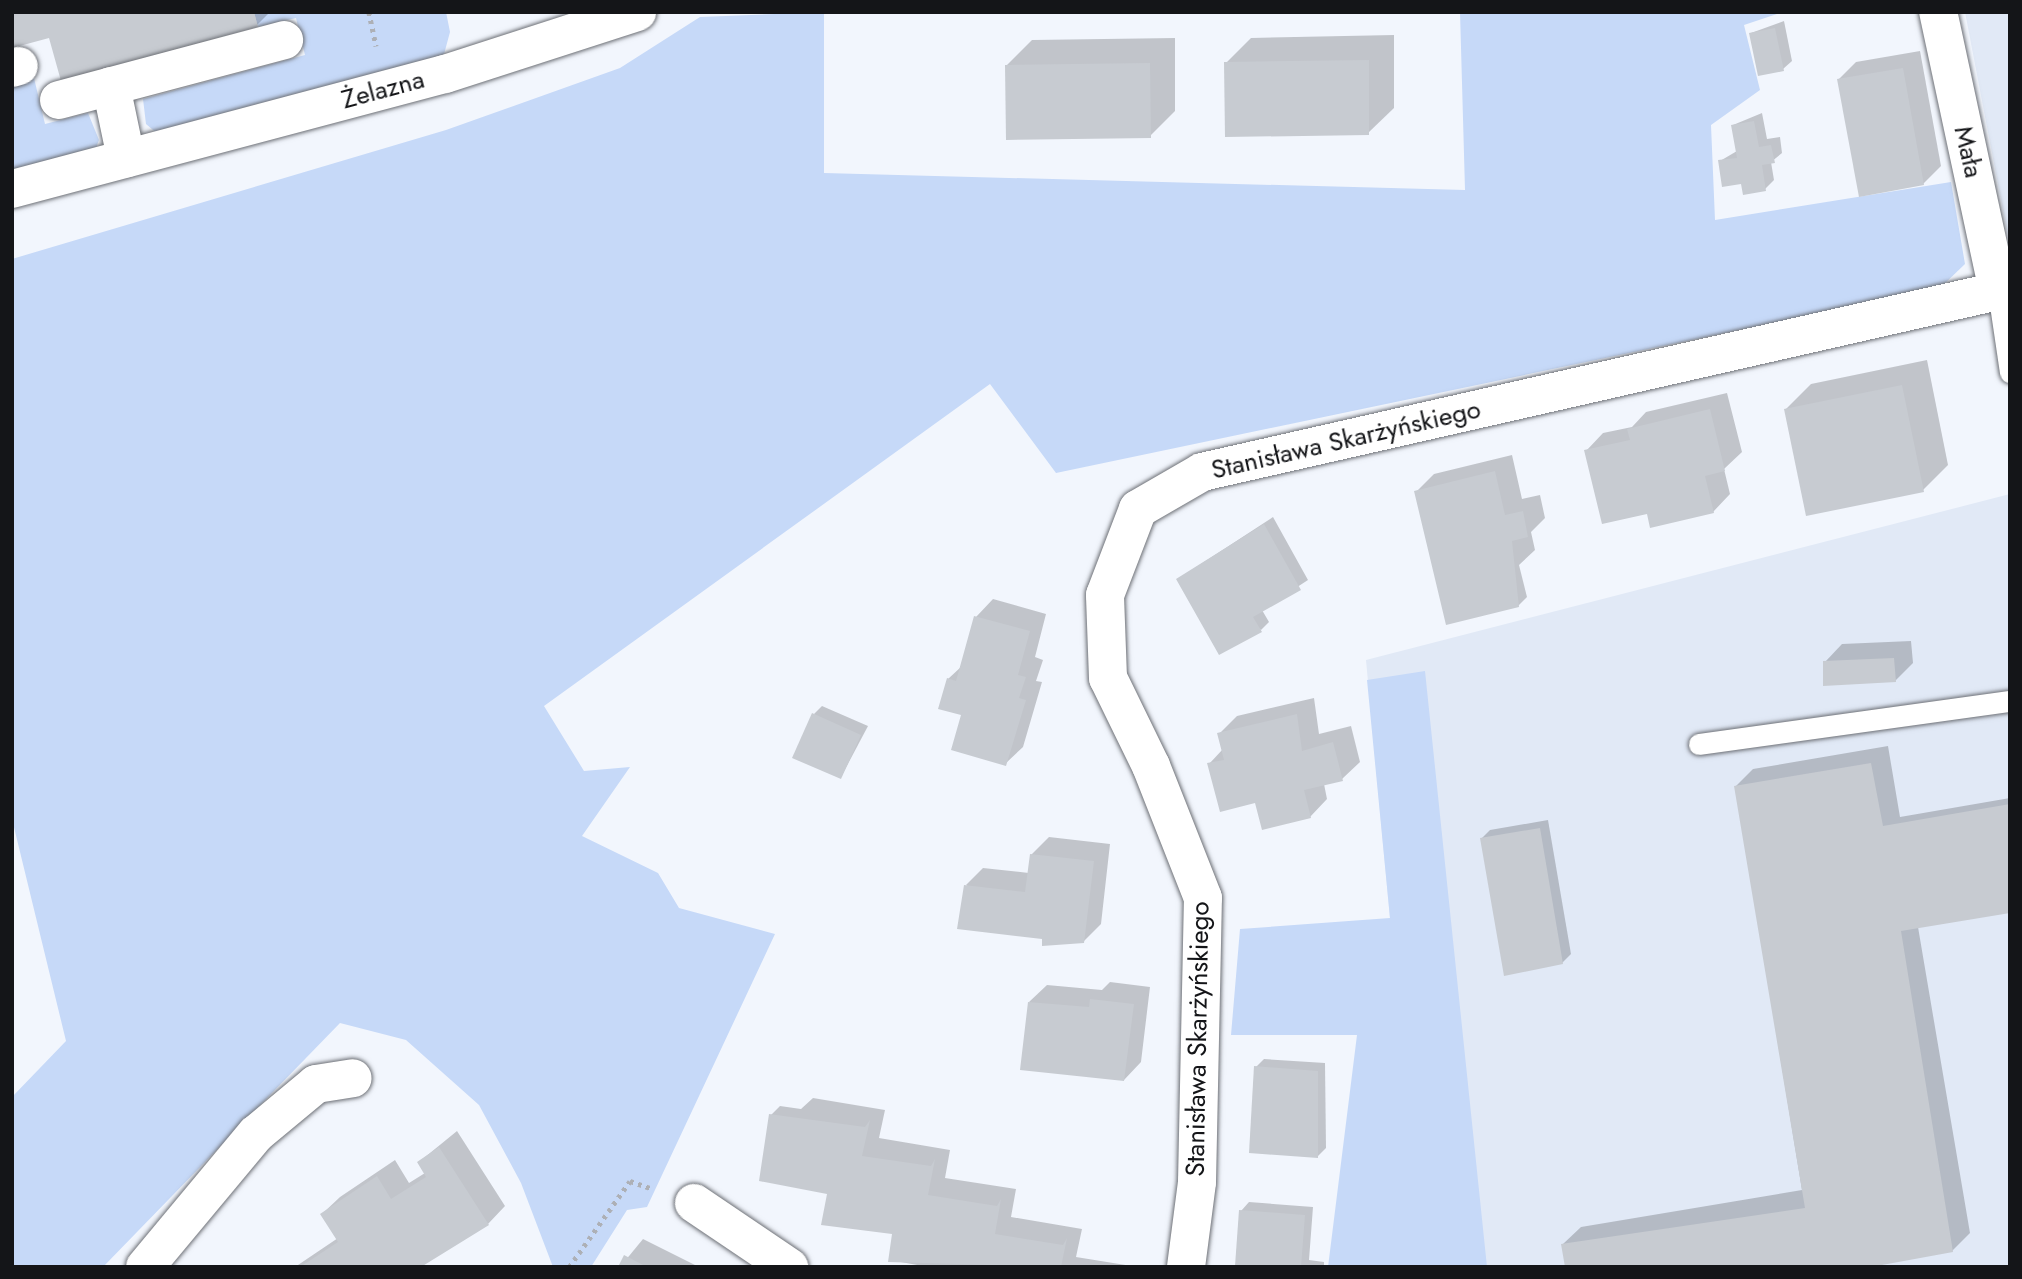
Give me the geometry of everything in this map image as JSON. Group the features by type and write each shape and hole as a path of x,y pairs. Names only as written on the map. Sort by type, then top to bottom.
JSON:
{"street":[{"name":"Żelazna","path":"12,189 445,74 637,12"},
{"name":"Mała","path":"1938,12 1998,291"},
{"path":"59,100 284,40"},
{"path":"111,86 126,158"},
{"name":"Stanisława Skarżyńskiego","path":"1186,1267 1197,1182 1203,898 1108,678 1105,595 1138,509 1202,471 1998,291"},
{"path":"145,1267 256,1134 316,1084 353,1078"},
{"path":"694,1203 789,1267"}],"lane":[{"path":"1998,291 2010,372"},
{"path":"1699,744 2010,701"}],"path":[{"path":"569,1267 631,1181 694,1203"}],"shaded area":[{"path":"254,12 446,12 450,32 443,58 159,135 146,124 143,99 305,55 296,18 258,27"},
{"path":"824,12 824,173 1465,190 1460,12 1783,12 1744,25 1760,90 1711,125 1715,220 1951,182 1965,264 1940,288 1056,473 990,384 544,706 584,771 630,767 582,836 658,873 679,908 775,934 647,1207 627,1210 591,1267 553,1267 521,1183 479,1105 406,1040 340,1023 103,1267 12,1267 12,1097 66,1041 12,819 12,259 446,130 620,68 700,17"},
{"path":"1965,12 2010,12 2010,247"},
{"path":"34,78 45,124 88,113 99,140 94,153 12,177 12,85"},
{"path":"2010,494 2010,1267 1437,1267 1390,919 1366,660"},
{"path":"1425,671 1487,1267 1328,1267 1357,1035 1231,1035 1240,929 1390,918 1367,680"}],"building":[{"path":"12,12 254,12 258,27 61,81 49,38 12,48"},
{"path":"1775,28 1784,71 1758,76 1749,33"},
{"path":"1369,60 1369,135 1225,137 1224,62"},
{"path":"1150,63 1151,138 1006,140 1005,65"},
{"path":"1903,68 1924,185 1859,197 1837,79"},
{"path":"1754,121 1759,147 1771,145 1775,163 1762,165 1766,191 1743,195 1741,184 1722,187 1718,160 1737,158 1731,125"},
{"path":"1902,385 1924,492 1806,516 1784,409"},
{"path":"1710,409 1725,471 1705,476 1714,513 1650,528 1647,514 1602,524 1584,450 1630,440 1627,429"},
{"path":"1495,471 1505,515 1523,511 1528,537 1512,541 1519,607 1446,625 1414,491"},
{"path":"1264,524 1301,590 1253,617 1262,632 1219,655 1176,579"},
{"path":"974,616 1030,631 1018,675 1026,677 1019,698 1026,700 1006,766 951,750 961,715 938,709 947,678 956,681"},
{"path":"1894,658 1896,682 1823,686 1823,661"},
{"path":"812,713 861,735 841,779 792,758"},
{"path":"1297,714 1302,751 1333,742 1343,781 1304,790 1311,818 1262,830 1255,803 1220,812 1207,763 1224,760 1217,733"},
{"path":"1871,763 1883,826 2010,804 2010,913 1901,931 1953,1252 1871,1267 1565,1267 1561,1244 1805,1208 1734,786"},
{"path":"1540,828 1563,964 1504,976 1480,838"},
{"path":"1030,854 1094,861 1084,943 1042,946 1042,939 957,929 964,885 1025,892"},
{"path":"1090,999 1134,1004 1124,1081 1020,1070 1028,1002 1089,1007"},
{"path":"1254,1066 1318,1071 1318,1158 1249,1153"},
{"path":"769,1114 865,1127 870,1120 862,1156 931,1166 935,1159 928,1195 997,1206 1001,1199 995,1234 1063,1245 1067,1238 1061,1267 888,1262 892,1234 821,1225 827,1194 759,1181"},
{"path":"439,1147 489,1225 421,1267 300,1267 338,1242 320,1214 377,1176 391,1199 426,1177 417,1162"},
{"path":"1239,1210 1305,1215 1301,1267 1235,1266"},
{"path":"624,1255 647,1267 618,1267"}]}
